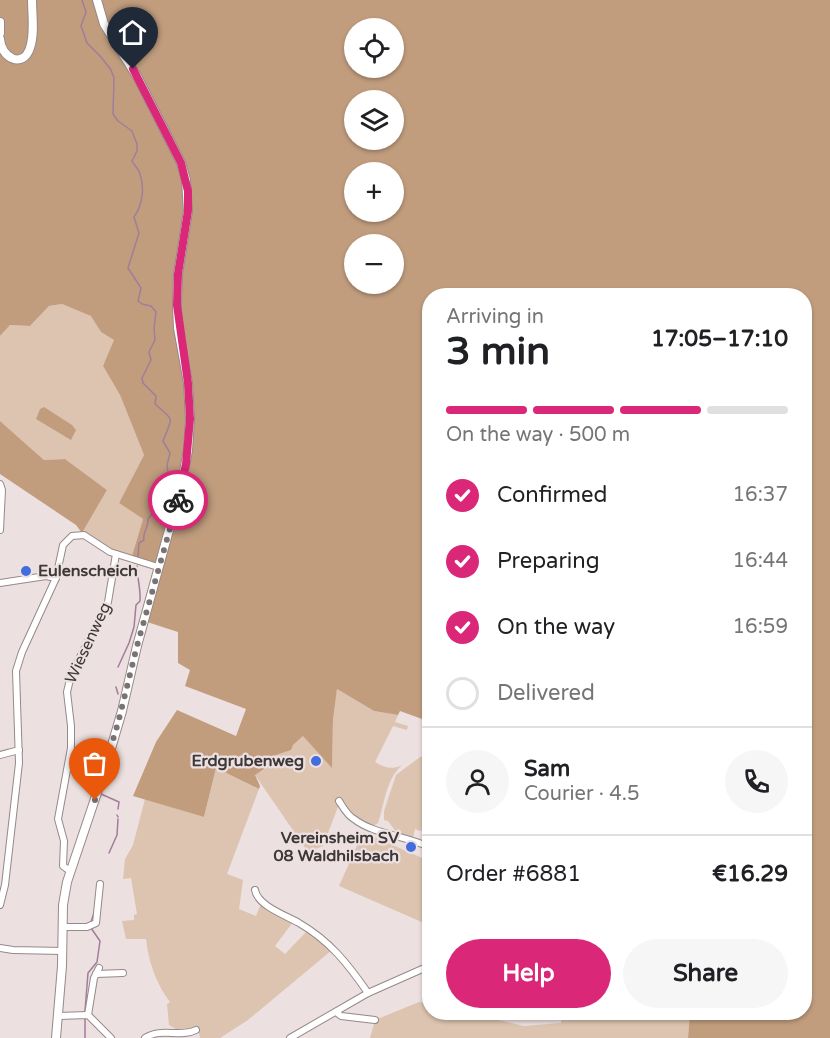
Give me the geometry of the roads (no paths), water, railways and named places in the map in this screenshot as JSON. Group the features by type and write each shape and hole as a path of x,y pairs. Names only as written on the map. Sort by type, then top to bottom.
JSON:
{"street":[{"path":"0,39 2,49 8,57 17,59 27,54 31,42 32,0"},
{"path":"56,1038 63,951 64,900 70,871 114,740 182,483 189,437 189,392 177,305 178,274 188,211 188,191 181,163 133,69 104,24 97,0"},
{"path":"0,22 0,33"},
{"path":"0,484 2,498 0,530"},
{"path":"0,905 5,885 18,777 19,750 15,686 17,669 56,578 63,545 72,536 84,535 104,549 159,567"},
{"name":"Wiesenweg","path":"70,871 63,866 64,842 58,819 71,743 68,685 108,602 116,554"},
{"path":"0,583 46,576 56,578"},
{"path":"0,755 19,750"},
{"path":"339,801 351,817 360,823 422,844"},
{"path":"63,927 87,927 96,922 100,885"},
{"path":"255,890 260,902 312,930 328,942 368,993"},
{"path":"0,948 63,951"},
{"path":"88,1015 95,975 99,968"},
{"path":"290,1038 368,993 422,969"},
{"path":"95,975 123,973"},
{"path":"336,1012 341,1016 375,1020"},
{"path":"58,1016 88,1015 111,1038"},
{"path":"145,1038 156,1033 185,1034 196,1030"}],"waterway":[{"path":"82,0 86,12 81,26 87,43 101,57 114,78 113,114 118,121 132,131 137,144 137,151 132,161 142,179 142,197 134,217 139,233 128,268 141,288 138,301 151,306 156,312 155,340 149,352 151,360 142,378 143,383 156,396 155,404 170,419 163,441 170,453 168,472 161,481 160,491 152,502 152,514 148,519 144,540 139,543 138,557"},
{"path":"118,667 129,643 134,627 136,605 140,601 137,566"},
{"path":"116,687 118,694"},
{"path":"101,794 119,802 118,809"},
{"path":"109,853 117,835 118,819"},
{"path":"91,922 95,910"},
{"path":"85,1011 88,973 97,962 100,941 91,928"},
{"path":"85,1018 85,1038"}],"place":[{"name":"Eulenscheich","path":"26,571"},
{"name":"Erdgrubenweg","path":"316,761"},
{"name":"Vereinsheim SV 08 Waldhilsbach","path":"411,847"}]}
